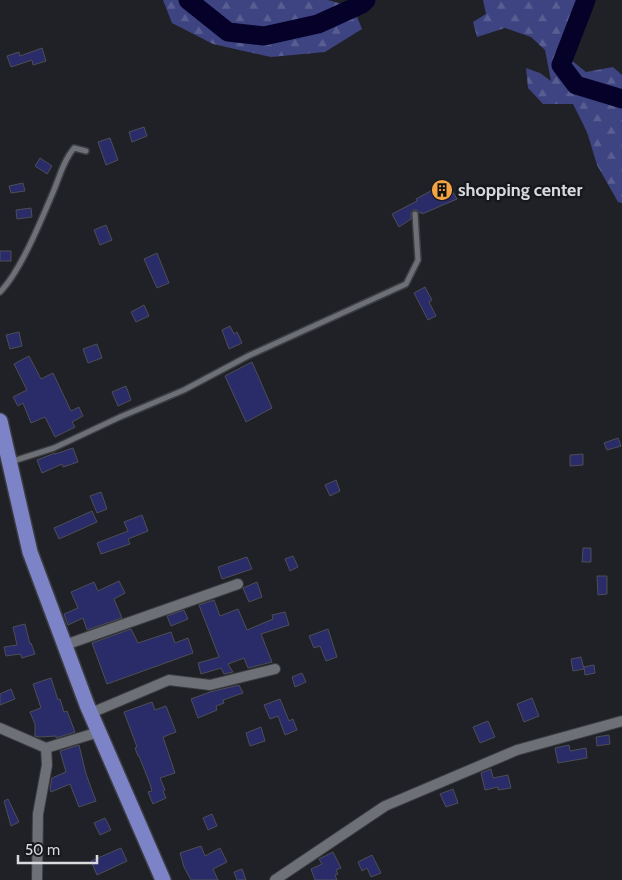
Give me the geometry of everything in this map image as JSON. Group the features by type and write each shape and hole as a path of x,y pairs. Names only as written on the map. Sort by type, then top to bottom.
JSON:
{"main road":[{"path":"0,421 30,552 91,713 163,880"}],"street":[{"path":"65,645 238,584"},
{"path":"91,713 169,680 210,685 275,669"},
{"path":"276,880 385,806 517,750 622,721"},
{"path":"0,728 46,748 99,732"},
{"path":"37,880 38,814 47,765 46,748"}],"lane":[{"path":"0,292 24,256 68,155 74,148 86,151"},
{"path":"10,462 54,448 184,390 248,356 406,284 418,260 415,214"}],"green space":[{"path":"163,0 328,0 353,7 362,29 325,52 271,57 213,44 172,23"},
{"path":"483,0 583,0 569,18 560,51 586,72 613,67 622,75 622,203 618,202 597,165 587,132 573,104 543,104 528,88 526,68 540,73 551,81 545,50 531,37 505,28 477,37 473,22 486,14"}],"building":[{"path":"42,48 46,61 33,65 32,60 11,67 7,56 19,52 20,56"},
{"path":"144,127 147,136 132,142 129,132"},
{"path":"110,138 118,160 106,165 98,142"},
{"path":"40,158 52,166 47,174 35,166"},
{"name":"shopping center","path":"447,182 457,199 422,214 417,210 413,210 411,219 399,227 392,214"},
{"path":"23,183 25,191 11,193 9,186"},
{"path":"31,208 32,217 17,219 16,210"},
{"path":"106,225 112,240 100,245 94,230"},
{"path":"0,251 11,251 11,261 0,261"},
{"path":"157,253 169,283 157,288 144,259"},
{"path":"425,287 432,300 429,302 436,316 428,320 414,293"},
{"path":"144,305 149,316 136,322 131,312"},
{"path":"230,326 234,334 237,332 242,343 229,349 222,330"},
{"path":"19,332 22,346 10,349 6,335"},
{"path":"97,344 102,358 88,363 83,349"},
{"path":"29,356 41,379 53,373 71,411 79,407 83,416 72,422 75,427 55,437 45,417 31,423 23,403 18,406 13,397 27,390 14,364"},
{"path":"252,362 272,408 246,422 225,376"},
{"path":"126,386 131,400 118,406 112,392"},
{"path":"618,438 621,446 607,450 604,443"},
{"path":"73,448 78,462 63,467 62,464 42,473 37,460"},
{"path":"583,454 583,465 570,466 570,455"},
{"path":"336,480 340,491 330,496 325,485"},
{"path":"101,492 107,509 97,513 90,496"},
{"path":"92,511 97,522 59,539 54,528"},
{"path":"142,515 148,531 128,539 130,544 101,554 97,543 128,531 124,522"},
{"path":"583,548 591,548 591,562 582,562"},
{"path":"293,556 298,567 290,571 285,559"},
{"path":"247,557 252,569 222,579 218,567"},
{"path":"597,576 607,576 607,594 598,595"},
{"path":"119,581 125,593 114,599 122,618 87,630 83,618 68,625 64,614 78,608 71,592 94,582 98,591"},
{"path":"257,582 262,597 249,602 243,588"},
{"path":"214,600 220,616 238,609 247,630 273,619 272,615 285,612 289,625 261,634 272,662 248,668 244,658 228,664 233,672 224,674 221,668 201,674 198,663 219,657 199,605"},
{"path":"184,610 188,619 171,626 167,616"},
{"path":"25,624 30,644 35,654 22,658 20,654 6,656 4,647 17,645 13,627"},
{"path":"131,629 138,643 171,632 175,643 188,638 193,653 107,684 92,643"},
{"path":"328,629 337,657 326,661 320,646 314,648 309,636"},
{"path":"581,657 584,669 573,671 571,659"},
{"path":"594,665 595,673 585,675 584,667"},
{"path":"302,673 306,682 295,687 292,677"},
{"path":"51,678 58,700 60,699 64,712 67,711 75,732 56,738 56,736 39,737 35,736 35,724 30,712 41,708 33,684"},
{"path":"239,685 243,693 223,700 224,703 216,706 217,710 198,718 191,699"},
{"path":"11,689 15,699 0,705 0,694"},
{"path":"532,698 539,716 524,722 517,704"},
{"path":"280,699 289,721 293,719 297,730 285,735 278,716 270,719 264,705"},
{"path":"152,702 155,710 166,706 176,732 163,737 175,773 160,778 166,798 153,804 148,792 152,791 150,784 135,748 137,747 124,712"},
{"path":"488,721 495,737 480,743 473,727"},
{"path":"261,727 265,741 250,746 246,733"},
{"path":"609,735 610,744 597,746 596,737"},
{"path":"79,745 86,774 96,801 79,807 70,784 51,792 50,788 52,778 66,772 60,751"},
{"path":"569,745 570,751 586,748 587,758 558,763 555,748"},
{"path":"491,769 493,778 508,775 511,788 498,790 498,787 485,790 481,773"},
{"path":"453,789 458,803 446,807 440,794"},
{"path":"8,799 19,822 11,826 4,801"},
{"path":"212,814 217,826 208,830 203,818"},
{"path":"105,818 111,830 100,835 94,823"},
{"path":"201,846 205,856 220,848 227,862 213,869 218,880 191,880 184,867 180,853"},
{"path":"121,848 127,861 97,875 91,861"},
{"path":"333,852 341,868 336,870 338,874 335,875 337,880 315,880 311,869 322,864 319,859"},
{"path":"372,855 381,873 371,877 367,868 362,871 358,862"},
{"path":"242,869 246,880 237,880 234,872"}],"waterway":[{"path":"188,0 228,32 264,36 318,24 362,4 366,0"},
{"path":"586,0 561,65 576,85 622,99"}],"place":[{"name":"shopping center","path":"442,190"}]}
